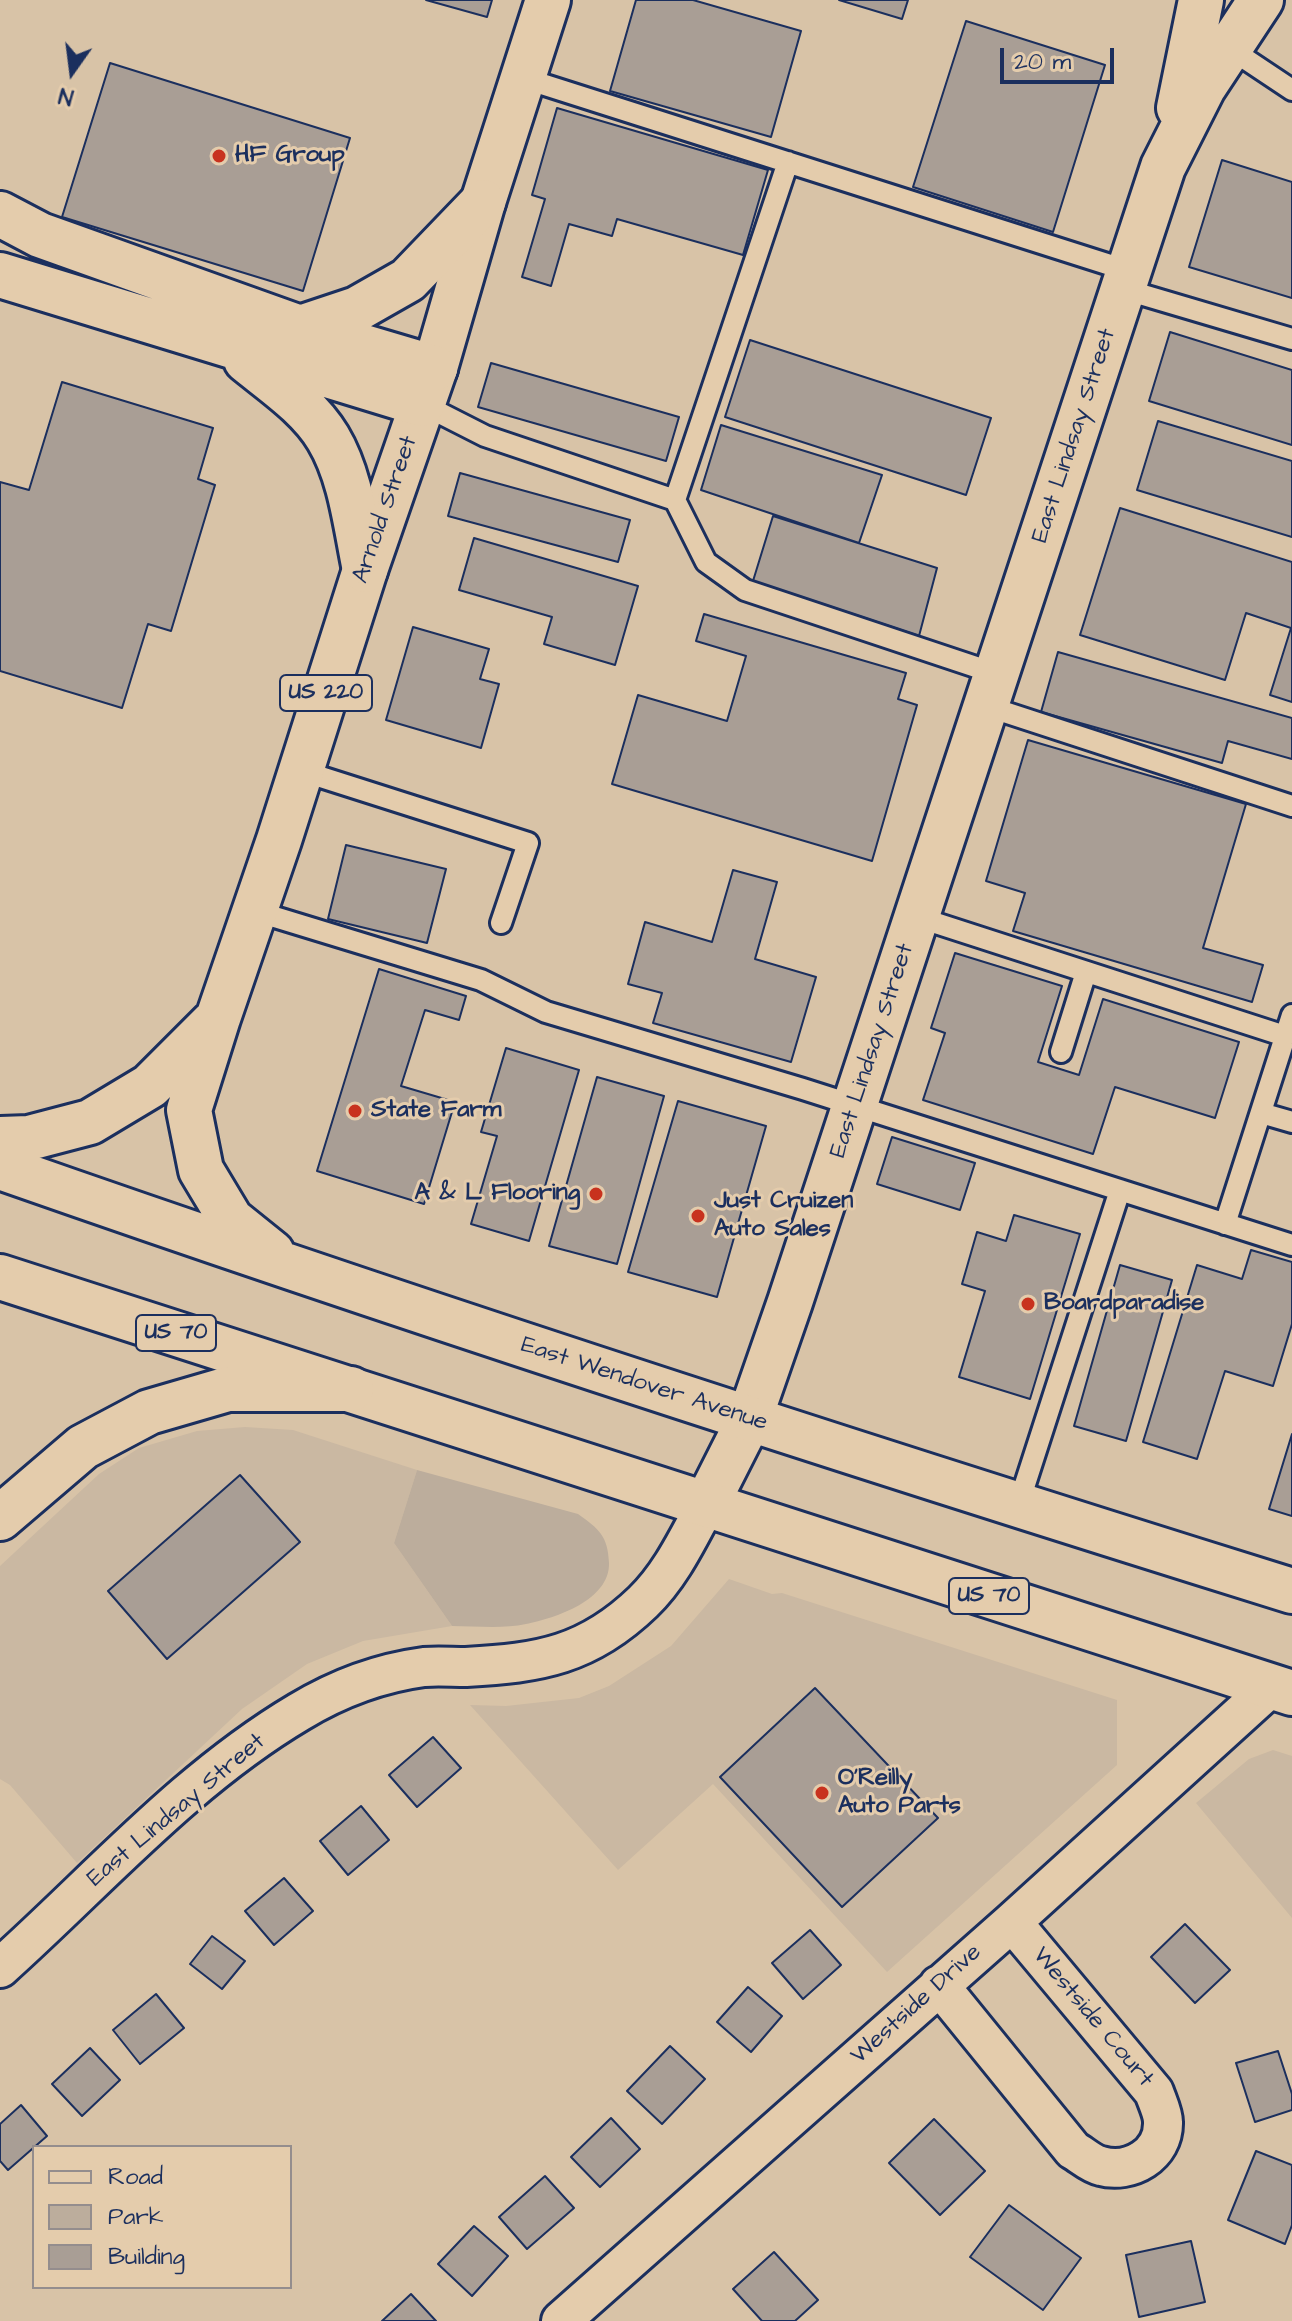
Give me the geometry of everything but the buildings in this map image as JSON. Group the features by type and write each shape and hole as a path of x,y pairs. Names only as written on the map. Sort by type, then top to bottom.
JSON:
{"main road":[{"name":"Arnold Street","path":"218,1018 428,386 548,0"},
{"path":"1170,150 1201,0"},
{"name":"East Lindsay Street","path":"706,1505 749,1420 1170,150 1203,88 1261,0"},
{"path":"300,328 357,309 408,280 483,202"},
{"path":"0,214 40,235 300,328 428,386"},
{"path":"0,275 232,348 428,386"},
{"path":"232,348 298,402 328,437 344,473 365,570"},
{"path":"0,1139 29,1138 90,1122 150,1086 218,1018"},
{"name":"US 220","path":"218,1018 189,1110 201,1170 231,1220 293,1269"},
{"name":"East Wendover Avenue","path":"0,1167 293,1269 749,1420 1292,1591"},
{"name":"US 70","path":"0,1277 706,1505 1285,1681"},
{"path":"0,1518 83,1447 149,1412 228,1389 351,1389"}],"street":[{"name":"East Lindsay Street","path":"0,1968 126,1849 204,1782 298,1712 376,1676 425,1667 493,1665 545,1659 579,1647 613,1628 646,1600 675,1562 706,1505"},
{"name":"Westside Drive","path":"587,2313 939,1985 1285,1681"},
{"name":"Westside Court","path":"939,1985 1073,2150 1099,2166 1122,2168 1145,2160 1158,2145 1163,2122 1154,2092 1012,1922"}],"lane":[{"path":"1229,48 1292,90"},
{"path":"523,78 788,162 1292,339"},
{"path":"675,500 788,162"},
{"path":"428,386 485,436 675,500 706,562 745,590 1292,806"},
{"path":"302,771 528,843 501,923"},
{"path":"255,911 481,980 546,1012 1292,1245"},
{"path":"917,917 1285,1036"},
{"path":"1061,1052 1086,972"},
{"path":"1225,1224 1292,1015"},
{"path":"1261,1113 1292,1122"},
{"path":"1018,1506 1120,1190"}],"shaded area":[{"path":"245,1427 293,1430 417,1470 394,1543 452,1626 363,1641 307,1664 242,1709 77,1863 10,1785 0,1779 0,1566 99,1474 139,1448 197,1431"},
{"path":"729,1579 772,1594 782,1593 1117,1700 1117,1765 887,1972 713,1784 618,1870 470,1705 506,1706 579,1698 609,1686 671,1646"},
{"path":"1273,1750 1292,1756 1292,1918 1196,1803 1249,1759"}],"green space":[{"path":"417,1470 578,1514 597,1529 607,1546 609,1563 601,1587 579,1605 538,1621 508,1626 452,1626 394,1543"}],"place":[{"name":"HF Group","path":"219,156"},
{"name":"State Farm","path":"355,1111"},
{"name":"A & L Flooring","path":"596,1194"},
{"name":"Just Cruizen Auto Sales","path":"698,1216"},
{"name":"Boardparadise","path":"1028,1304"},
{"name":"O'Reilly Auto Parts","path":"822,1793"}]}
